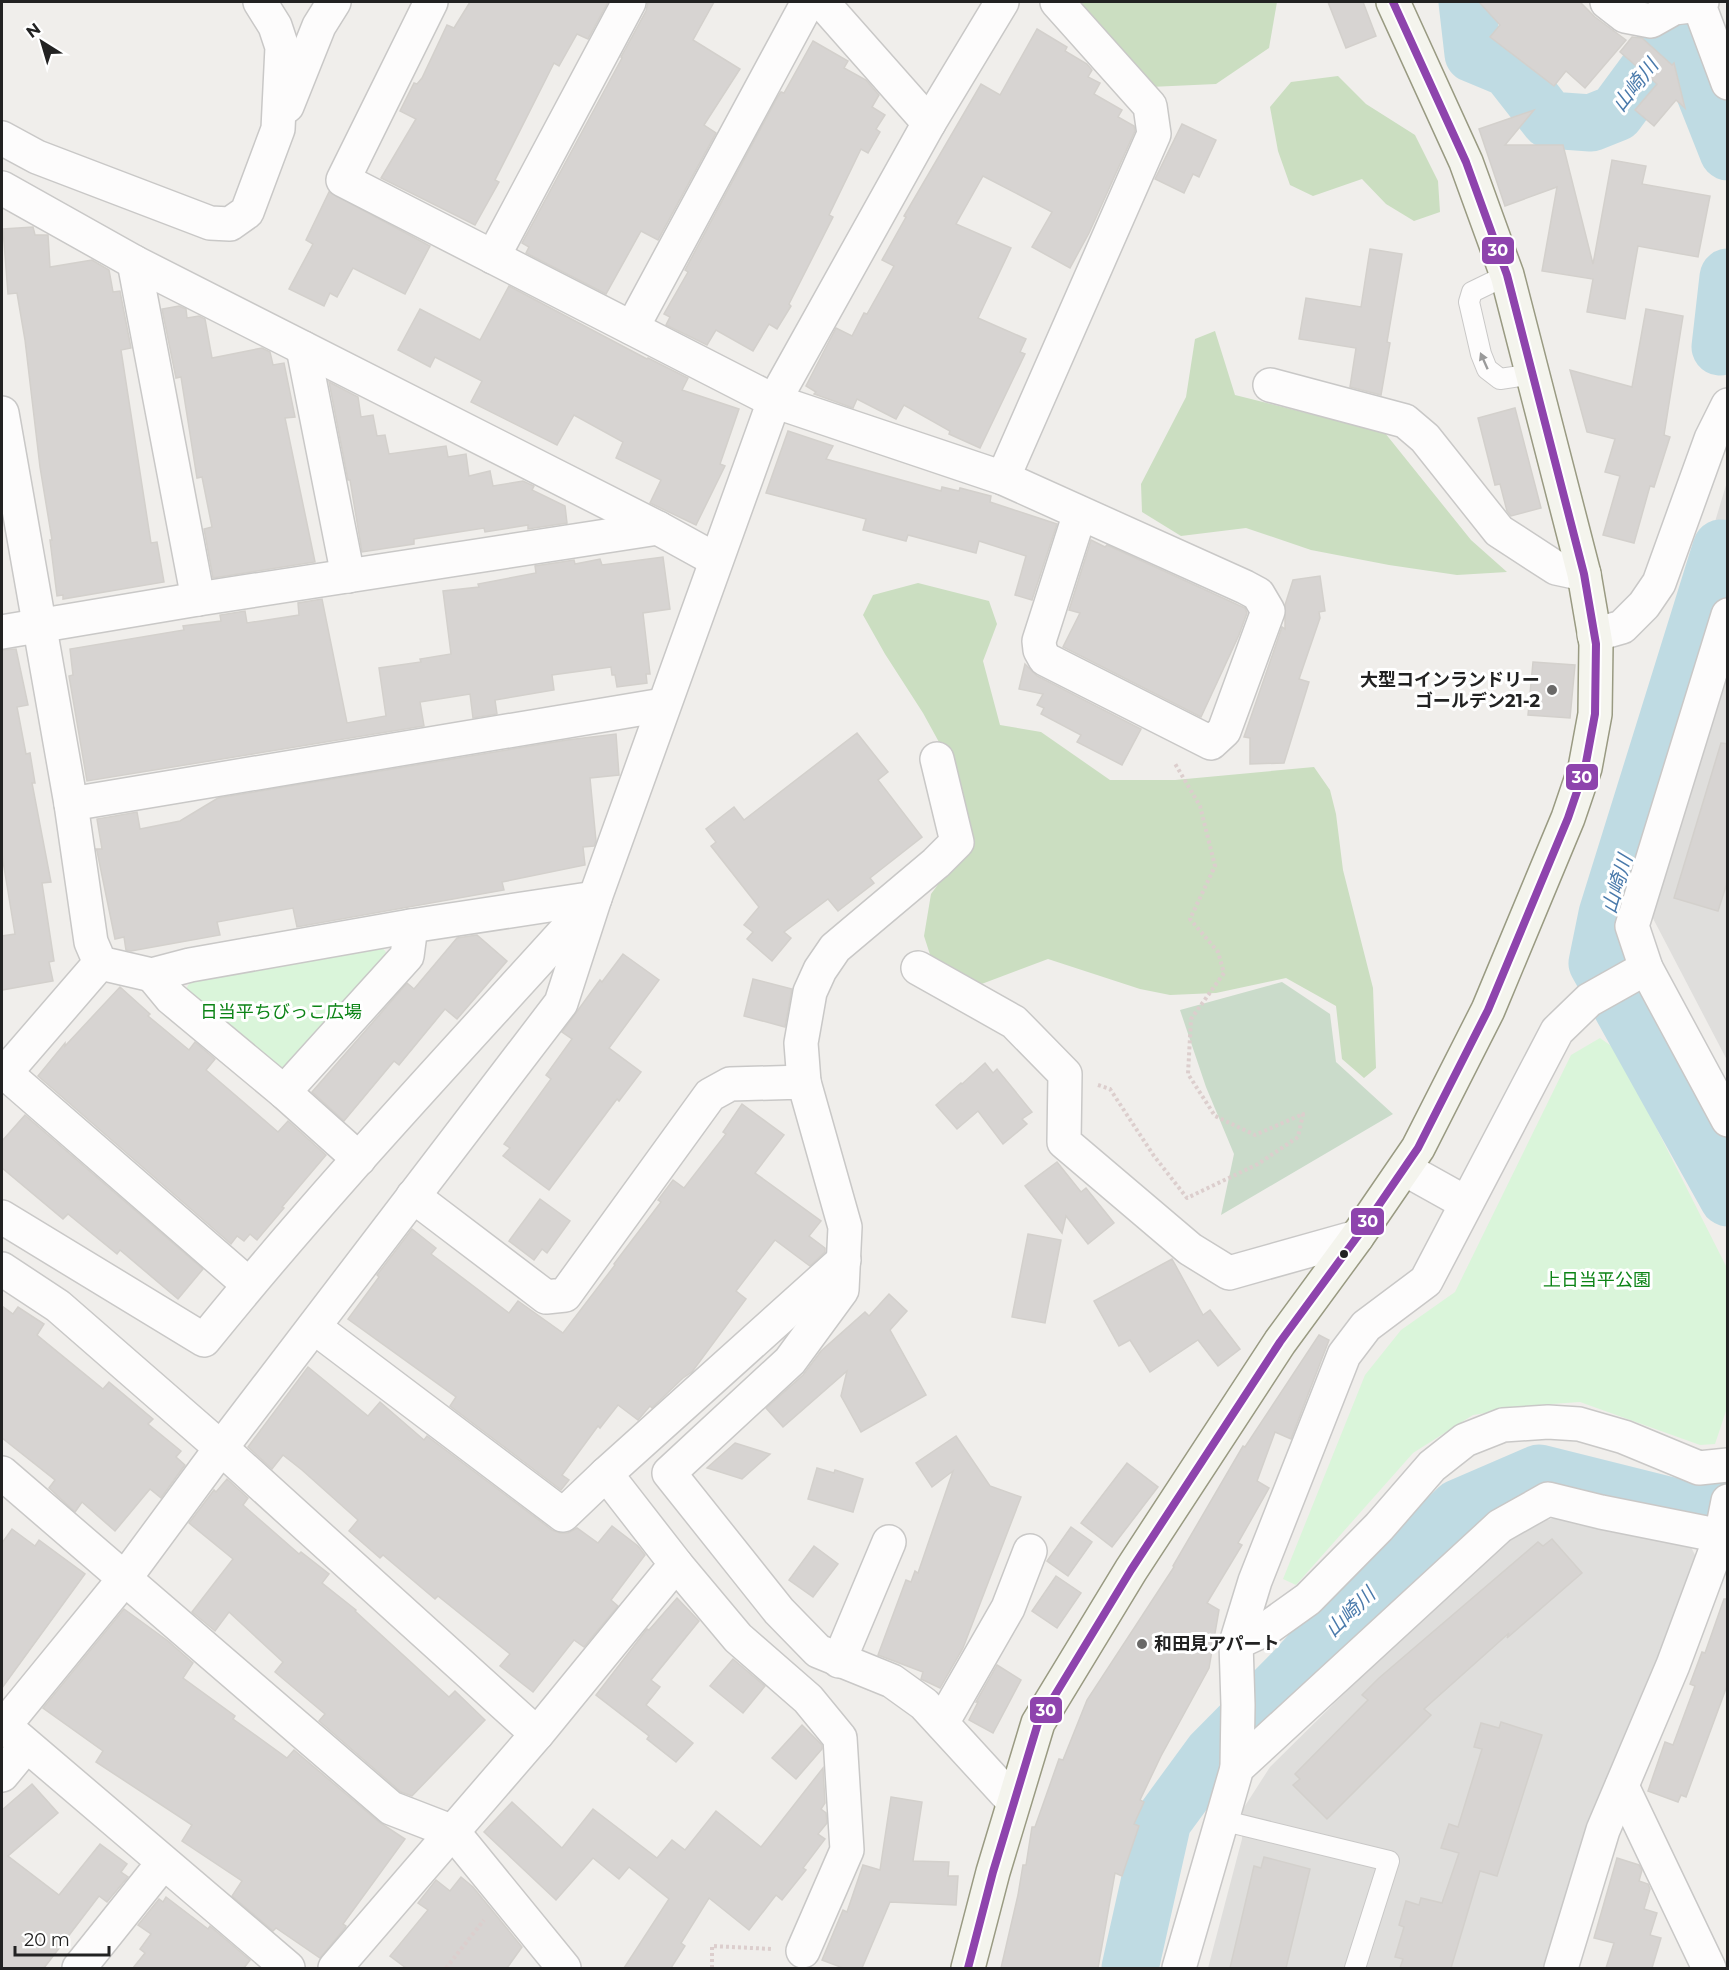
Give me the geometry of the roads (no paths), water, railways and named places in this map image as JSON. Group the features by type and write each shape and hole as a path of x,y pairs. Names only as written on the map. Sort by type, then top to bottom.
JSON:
{"main road":[{"path":"968,1968 1013,1801 1038,1723 1150,1542 1280,1342 1405,1169 1428,1129 1488,1010 1568,818 1585,768 1595,714 1594,635 1584,574 1507,274 1466,162 1393,2"}],"street":[{"path":"260,2 275,26 282,47 278,129"},
{"path":"2,138 37,157 210,223 230,224 247,212 319,26 334,2"},
{"path":"431,2 343,180 774,401 1004,478 1245,586 1258,594 1268,611 1224,731 1210,743 1045,659 1040,650 1039,641 1080,513"},
{"path":"494,257 628,2"},
{"path":"632,328 808,2"},
{"path":"822,2 929,123"},
{"path":"2,1775 10,1732 221,1449 561,1003 595,898 663,705 774,401 929,123 1002,2"},
{"path":"1004,478 1154,134 1150,106 1057,2"},
{"path":"1607,2 1625,16 1651,21 1674,8 1701,3 1728,83"},
{"path":"2,188 134,262 658,528 716,560"},
{"path":"134,262 198,599"},
{"path":"303,348 348,576"},
{"path":"1270,385 1405,421 1425,438 1499,531 1556,567 1584,574"},
{"path":"1594,635 1622,627 1644,605 1659,583 1711,439 1728,405"},
{"path":"2,413 71,804 90,942 100,963"},
{"path":"2,632 198,599 658,528"},
{"path":"1728,615 1632,927 1646,968 1728,1120"},
{"path":"71,804 663,705"},
{"path":"937,759 957,842 936,863 835,948 820,970 810,993 801,1043 804,1082 844,1227 842,1290 790,1361 669,1473 779,1611 818,1651 892,1681 924,1704 1013,1801"},
{"path":"100,963 152,975 190,965 411,926 595,898"},
{"path":"2,1217 204,1340 249,1284 359,1159 595,898"},
{"path":"284,1092 407,956 411,926"},
{"path":"100,963 3,1071 249,1284"},
{"path":"918,968 1014,1022 1065,1074 1064,1142 1190,1249 1229,1273 1357,1236"},
{"path":"1179,1968 1236,1768 1238,1705 1236,1642 1255,1581 1344,1355 1366,1326 1426,1281 1557,1031 1589,1000 1646,968"},
{"path":"152,975 171,998 284,1092 359,1159"},
{"path":"413,1196 546,1297 565,1295 710,1095 730,1083 804,1082"},
{"path":"1405,1169 1466,1203"},
{"path":"314,1327 563,1515 844,1260"},
{"path":"2,1269 58,1306 221,1449 537,1734"},
{"path":"1236,1642 1266,1629 1308,1599 1379,1527 1432,1466 1465,1440 1503,1425 1548,1422 1579,1424 1624,1437 1699,1468 1728,1465"},
{"path":"2,1473 391,1808 453,1832 564,1968"},
{"path":"606,1474 676,1564 738,1638 808,1699 840,1738 847,1850 803,1951"},
{"path":"1236,1768 1500,1526 1548,1499 1601,1512 1724,1535"},
{"path":"1562,1968 1603,1830 1673,1665 1724,1535 1728,1501"},
{"path":"839,1661 889,1542"},
{"path":"942,1723 1008,1608 1030,1551"},
{"path":"335,1968 537,1734 676,1564"},
{"path":"10,1732 285,1968"},
{"path":"1622,1786 1709,1968"},
{"path":"79,1968 163,1863"}],"lane":[{"path":"1507,274 1472,292 1469,302 1481,354 1487,369 1500,379 1533,374"},
{"path":"1221,1820 1389,1861 1355,1968"}],"waterway":[{"name":"山崎川","path":"1467,2 1473,54 1509,69 1549,120 1591,123 1616,113 1661,52 1684,41 1728,152"},
{"name":"山崎川","path":"1720,347 1728,277"},
{"name":"山崎川","path":"1721,548 1607,914 1597,963 1728,1198"},
{"name":"山崎川","path":"1130,1968 1163,1821 1212,1754 1338,1623 1458,1508 1539,1473 1679,1508 1728,1504"}],"place":[{"name":"大型コインランドリー ゴールデン21-2","path":"1552,690"},
{"name":"和田見アパート","path":"1142,1644"}],"park label":[{"name":"日当平ちびっこ広場","path":"281,1012"},
{"name":"上日当平公園","path":"1597,1280"}]}
